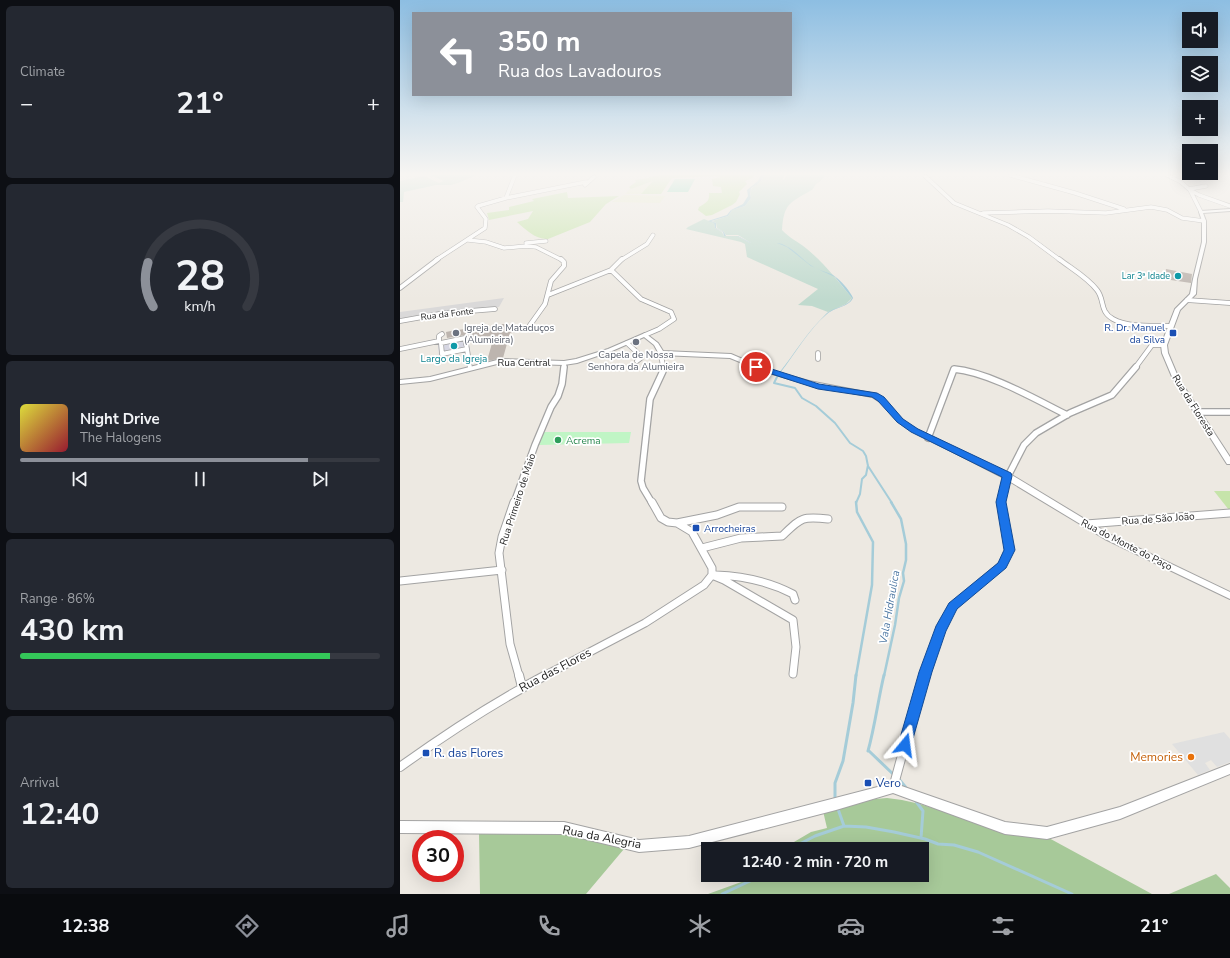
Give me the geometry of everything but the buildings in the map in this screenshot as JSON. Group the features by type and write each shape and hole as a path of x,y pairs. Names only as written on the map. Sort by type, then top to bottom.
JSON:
{"street":[{"path":"400,288 442,256 468,240 486,226 487,220 485,217"},
{"path":"990,217 1029,237 1089,280 1099,292 1104,311 1112,318 1123,323 1171,326"},
{"path":"1180,217 1204,221"},
{"path":"1203,217 1204,242 1193,294 1178,309 1164,345 1152,345 1121,386 1112,395 1067,415 1036,433 1015,461 1007,476 1001,502 1010,550 1002,565 953,606 940,630 925,672 892,788 1005,828 1047,833 1120,813 1230,769"},
{"path":"548,296 568,286 611,270 625,257 648,244 653,239 653,235"},
{"path":"468,240 486,242 504,248 546,241"},
{"path":"510,247 536,247 560,258 564,262 564,266 555,274 550,282 547,292 548,296 543,307 532,318 530,325 532,330"},
{"path":"611,270 641,299 671,312 674,319 671,323 645,335 656,344 661,353 663,371 650,399 641,481 643,488 661,518 668,522 677,523 717,515 739,507 782,507"},
{"path":"400,285 406,284"},
{"path":"1187,300 1230,302"},
{"name":"Rua da Fonte","path":"400,321 445,313 495,309"},
{"path":"442,334 439,336 442,354 467,349"},
{"name":"Rua Central","path":"400,382 430,379 501,361 564,363 577,361 610,350 645,335"},
{"path":"400,349 465,338 470,368"},
{"path":"627,343 641,356 638,361"},
{"name":"Rua da Floresta","path":"1164,345 1165,353 1176,379 1230,462"},
{"name":"Rua do Monte do Paço","path":"661,353 731,356 764,370 808,384 874,395 881,399 906,425 928,438 1007,476 1108,537 1230,596"},
{"path":"818,353 818,359"},
{"name":"Rua Primeiro de Maio","path":"522,687 510,644 499,553 502,537 535,445 551,406 558,396 562,384 564,363"},
{"path":"928,438 954,369 964,370 1010,387 1067,415"},
{"path":"1197,412 1230,412"},
{"name":"Rua de São João","path":"1086,524 1230,513"},
{"path":"702,548 741,538 782,536 800,519 810,517 828,519"},
{"path":"677,523 692,532 712,568 712,575"},
{"path":"400,580 409,581 502,570"},
{"path":"712,575 739,576 763,580 779,586 793,594 795,600"},
{"path":"712,575 724,580 793,620 796,642 796,656 793,674"},
{"name":"Rua das Flores","path":"400,767 432,744 522,687 644,623 704,585 712,575"},
{"name":"Rua da Alegria","path":"400,827 564,828 639,846 667,845 689,842 892,788"}],"shaded area":[{"path":"504,298 499,307 450,311 400,320 400,312"},
{"name":"Largo da Igreja","path":"467,337 470,350 439,356 438,343"},
{"path":"1224,732 1230,739 1230,762 1217,767 1211,760 1205,763 1210,770 1198,775 1172,744"}],"green space":[{"path":"488,217 505,217 489,220"},
{"path":"529,217 595,217 590,222 548,239 535,236 517,222 528,219"},
{"path":"726,217 784,217 782,230 819,260 852,298 846,304 828,312 812,306 798,305 818,289 747,257 745,244 741,242 686,229 704,219 714,223 715,228 722,232 724,236 737,236 750,243 738,235 726,235 717,228 716,223 712,221"},
{"path":"544,432 631,432 629,443 539,445"},
{"path":"1214,491 1230,491 1230,510 1229,510"},
{"path":"887,798 902,800 920,804 1014,834 1047,837 1152,894 708,894 741,882 929,882 929,842 794,842 811,832 827,828 823,811 875,799"},
{"path":"541,832 569,835 624,849 586,894 480,894 479,833"},
{"path":"1216,874 1230,888 1230,894 1169,894"}],"water":[{"path":"726,217 711,221 716,223 716,228 724,232 726,236 724,236 723,232 715,228 714,223 708,221"},
{"path":"777,243 788,247 814,268 787,247"},
{"path":"817,269 834,276 842,282 853,298 851,301 845,305 830,312 820,320 829,312 850,301 852,298 835,277"},
{"path":"820,320 780,373 804,380 779,373"}],"waterway":[{"name":"Vala Hidraulica","path":"777,377 774,383 795,388 802,398 816,406 835,423 850,443 863,451 866,456 868,466"},
{"path":"856,503 860,494 862,479 866,475 868,466"},
{"name":"Vala Hidraulica","path":"868,466 892,503"},
{"name":"Vala Hidraulica","path":"884,676 899,598 904,581 903,573 906,560 906,544 901,519 891,502"},
{"path":"856,503 857,512 873,542 872,585 856,676"},
{"path":"835,801 835,783 843,761 853,703 856,675"},
{"name":"Vala Hidraulica","path":"868,751 884,675"},
{"path":"869,751 893,774"},
{"path":"898,778 908,790"},
{"path":"915,800 923,811 921,838"},
{"path":"838,809 844,826"},
{"path":"803,842 815,836 844,826"},
{"path":"844,826 866,827 894,832 925,839 938,844 954,845 978,852 1072,894"},
{"path":"722,894 748,882"}],"place":[{"name":"Lar 3ª Idade","path":"1178,276"},
{"name":"Igreja de Mataduços (Alumieira)","path":"456,333"},
{"name":"R. Dr. Manuel da Silva","path":"1173,333"},
{"name":"Capela de Nossa Senhora da Alumieira","path":"636,342"},
{"name":"Largo da Igreja","path":"454,346"},
{"name":"Acrema","path":"558,440"},
{"name":"Arrocheiras","path":"696,528"},
{"name":"R. das Flores","path":"426,753"},
{"name":"Memories","path":"1191,757"},
{"name":"Vero","path":"868,783"}],"route":[{"path":"756,367 808,384 874,395 881,399 900,420 914,430 1007,476 1001,502 1010,550 1002,565 953,606 940,630 925,672 905,745"}]}
